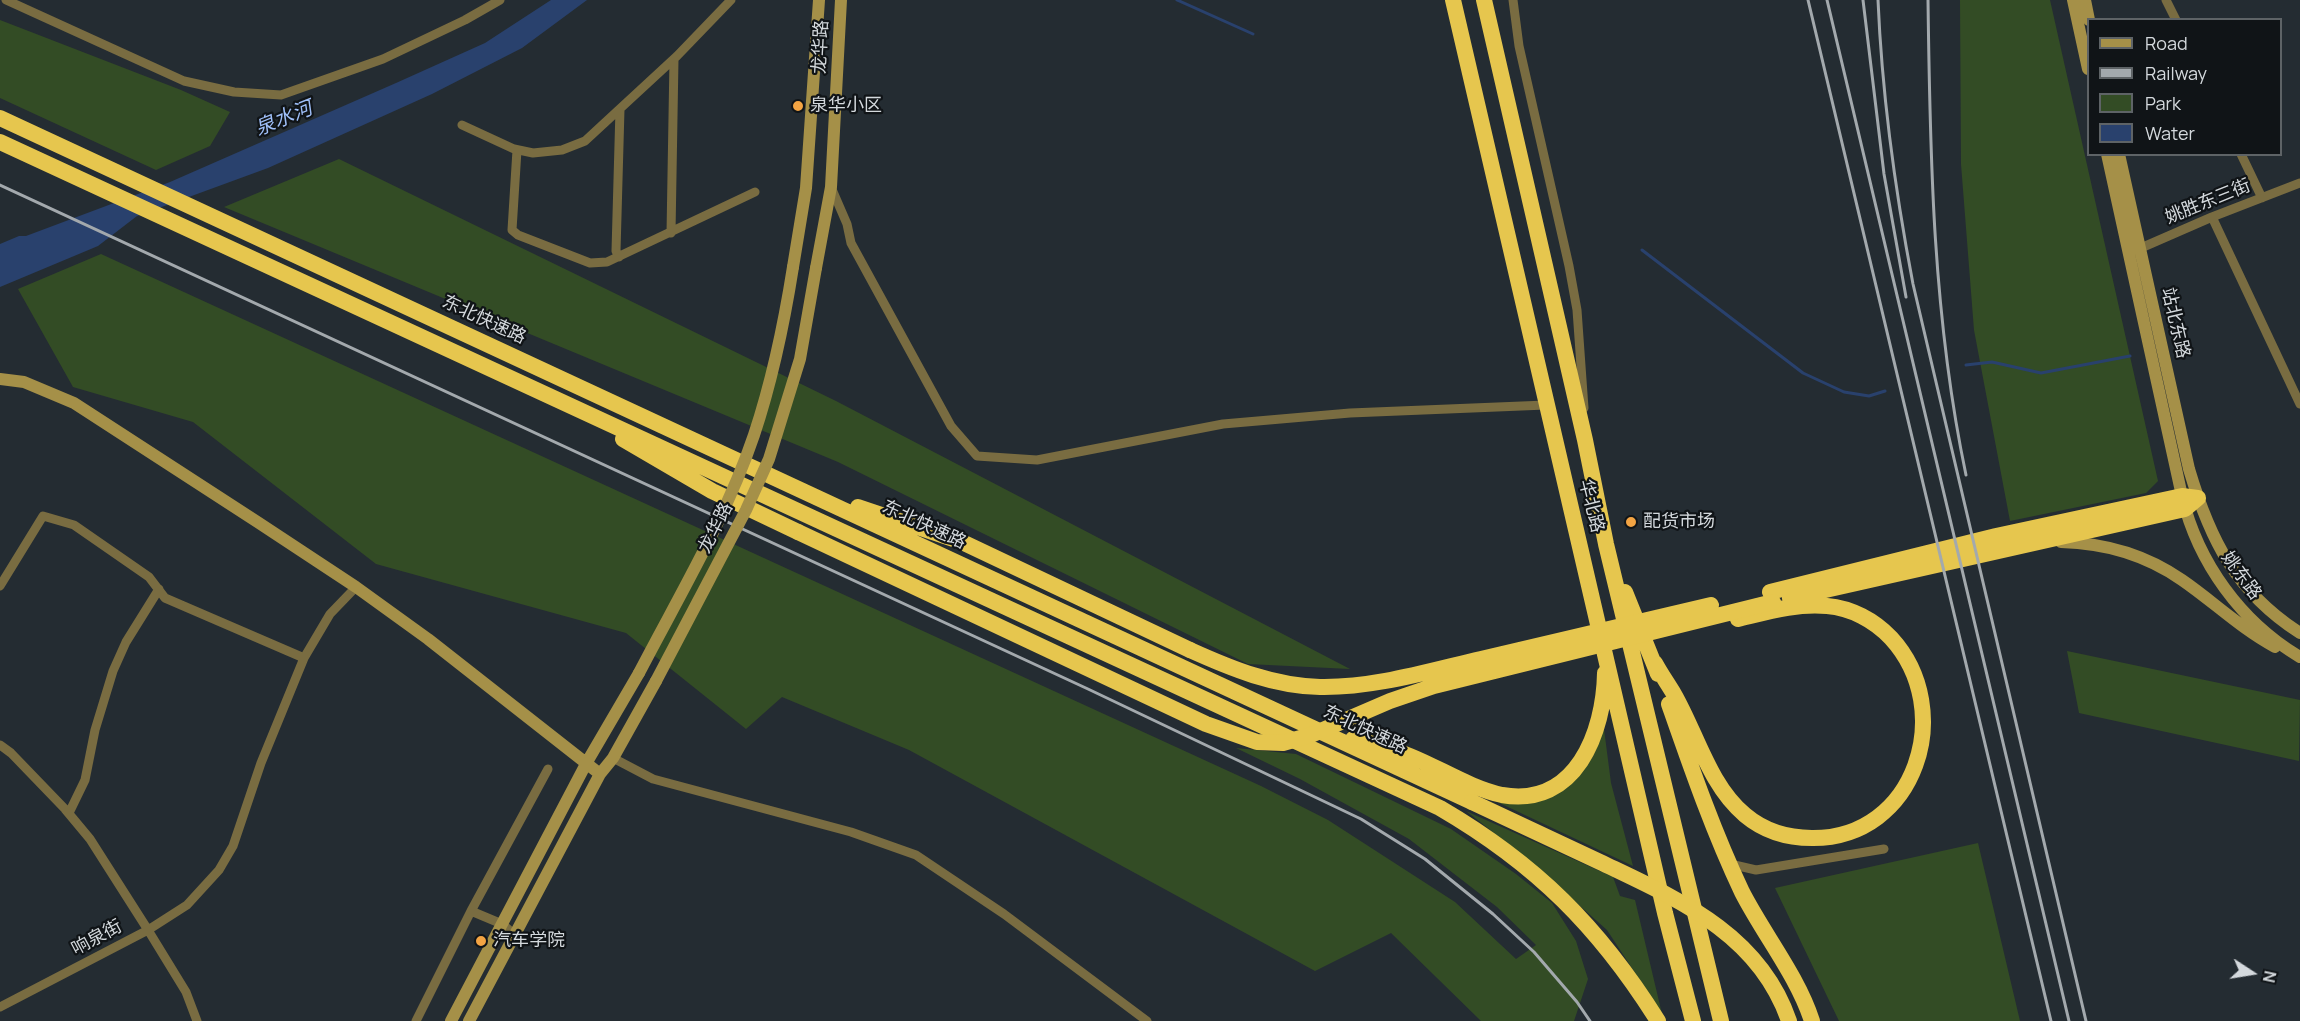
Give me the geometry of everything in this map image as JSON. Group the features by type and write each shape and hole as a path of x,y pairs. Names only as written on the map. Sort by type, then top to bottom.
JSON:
{"highway":[{"name":"华北路","path":"1453,0 1665,913 1693,1021"},
{"name":"华北路","path":"1484,0 1585,440 1605,544 1721,1021"},
{"name":"东北快速路","path":"0,118 1651,886 1706,917 1745,949 1776,992 1790,1021"},
{"path":"0,142 1440,808 1517,859 1575,911 1619,963 1658,1021"},
{"path":"575,407 682,475 798,532 1206,724 1257,742 1283,743 1297,740 1390,701 1434,686 1773,601 1996,536 2188,501"},
{"path":"803,490 898,519 962,542 1232,669 1275,682 1318,687 1359,685 1773,601 2033,544 2188,501"},
{"path":"1605,544 1655,663 1699,789 1730,864 1756,919 1798,990 1812,1021"},
{"path":"1655,663 1675,694 1720,784 1731,801 1745,814 1758,824 1788,836 1820,838 1856,831 1886,810 1904,787 1916,765 1921,746 1924,711 1915,674 1903,653 1887,634 1860,615 1827,606 1773,601"},
{"path":"1322,732 1391,748 1490,791 1512,796 1540,792 1566,779 1576,769 1592,743 1603,695 1604,648"}],"street":[{"path":"6,0 184,81 234,92 281,95 383,59 465,20 500,0"},
{"path":"462,125 517,150 533,153 562,150 585,141 674,59 731,0"},
{"name":"龙华路","path":"451,1021 587,762 639,672 725,505 754,437 778,352 806,188 819,0"},
{"name":"龙华路","path":"469,1021 600,774 613,758 656,681 746,510 769,459 800,359 831,187 842,0"},
{"path":"1513,0 1529,90 1577,310 1582,357 1585,440"},
{"path":"2073,0 2087,64"},
{"path":"2085,0 2089,18"},
{"path":"2166,0 2175,18"},
{"path":"671,233 674,59"},
{"path":"619,257 616,251 620,109"},
{"path":"517,150 512,230 518,235 590,263 607,262 619,257 755,192"},
{"name":"站北东路","path":"2109,156 2135,250"},
{"name":"站北东路","path":"2119,156 2135,250 2188,501"},
{"path":"2242,156 2262,198"},
{"name":"姚胜东三街","path":"2135,250 2300,183"},
{"path":"831,187 847,224 851,243 873,284 951,426 977,456 1037,460 1223,424 1350,413 1546,405"},
{"path":"2212,217 2300,404"},
{"path":"0,379 24,382 74,403 356,587 428,639 600,774"},
{"name":"姚东路","path":"2188,501 2246,587 2262,605 2300,633"},
{"name":"姚东路","path":"2188,501 2193,534 2232,598 2264,632 2300,657"},
{"path":"0,586 43,516 74,525 149,577 165,598 304,658"},
{"path":"2033,544 2074,542 2109,548 2140,557 2181,579 2256,637 2280,650 2300,657"},
{"path":"0,745 11,753 69,813 90,839 148,930 187,905 219,870 233,846 261,763 304,658 330,614 356,587"},
{"path":"69,813 85,780 95,730 113,671 126,642 159,590"},
{"path":"613,758 653,779 851,832 916,855 1004,914 1147,1021"},
{"path":"416,1021 471,911 548,769"},
{"path":"1730,864 1756,870 1884,849"},
{"path":"471,911 501,924 515,935"},
{"name":"响泉街","path":"0,1007 148,930 186,992 197,1021"}],"green space":[{"path":"1960,0 2050,0 2158,481 2146,493 2010,521 1974,330 1961,164"},
{"path":"0,20 181,90 230,112 210,146 156,170 0,98"},
{"path":"339,159 836,401 1350,669 1248,664 838,462 224,207"},
{"path":"101,254 1261,786 1328,820 1455,902 1516,959 1536,945 1497,907 1409,839 1300,779 1236,748 1296,754 1451,829 1516,874 1552,903 1576,941 1588,979 1574,1021 1481,1021 1391,933 1315,971 909,750 782,697 746,729 626,633 376,564 193,422 73,387 18,289"},
{"path":"2067,651 2300,700 2299,761 2079,713"},
{"path":"1604,729 1611,783 1633,866 1491,799 1580,774 1593,756"},
{"path":"1466,811 1613,877 1620,896 1635,900 1662,1014 1607,930 1525,857"},
{"path":"1978,843 2020,1021 1839,1021 1775,888"}],"water":[{"name":"泉水河","path":"551,0 587,0 522,48 432,94 268,168 137,216 98,246 0,287 0,244 170,182 396,83 485,43"}],"waterway":[{"path":"1177,0 1253,34"},
{"path":"1642,250 1803,373 1844,392 1869,396 1885,391"},
{"path":"1966,365 1992,362 2041,373 2130,356"}],"railway":[{"path":"1808,0 2051,1021"},
{"path":"1827,0 2069,1021"},
{"path":"1863,0 1884,174 1906,297"},
{"path":"1878,0 1890,142 1913,284 2086,1021"},
{"path":"1928,0 1935,238 1946,357 1966,475"},
{"path":"0,185 1088,689 1361,819 1425,859 1493,914 1534,952 1577,1002 1590,1021"}],"place":[{"name":"泉华小区","path":"798,106"},
{"name":"配货市场","path":"1631,522"},
{"name":"汽车学院","path":"481,941"}]}
